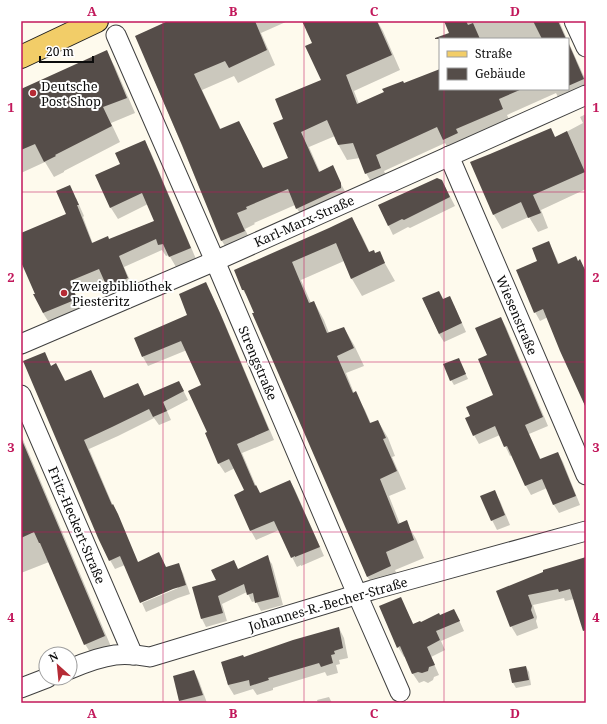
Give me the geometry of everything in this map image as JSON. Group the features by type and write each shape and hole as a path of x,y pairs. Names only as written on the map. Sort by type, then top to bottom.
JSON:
{"main road":[{"path":"21,56 97,21"}],"street":[{"path":"574,21 586,47"},
{"name":"Strengstraße","path":"116,35 215,261 400,692"},
{"name":"Karl-Marx-Straße","path":"21,344 215,261 586,95"},
{"name":"Wiesenstraße","path":"449,156 586,475"},
{"name":"Fritz-Heckert-Straße","path":"21,395 133,655"},
{"name":"Johannes-R.-Becher-Straße","path":"78,666 90,661 115,655 150,657 342,600 357,594 586,531"},
{"path":"21,688 38,681"}],"building":[{"path":"168,21 255,21 267,50 229,68 225,61 194,74 220,129 239,121 263,168 288,158 273,123 283,119 275,99 321,80 305,46 312,43 302,21 377,21 392,55 346,75 357,104 384,92 382,89 403,81 404,83 439,69 439,90 520,90 499,99 503,109 456,129 458,133 443,140 437,127 376,155 381,168 365,174 353,143 338,145 327,120 301,132 319,172 333,165 341,183 341,188 296,209 288,189 246,207 247,209 237,213 245,231 221,241 135,36"},
{"path":"444,21 466,21 468,25 473,23 480,38 435,39 449,33"},
{"path":"533,21 558,21 566,38 542,38"},
{"path":"569,44 584,79 569,86"},
{"path":"107,50 127,98 103,107 112,126 44,162 35,144 21,150 21,89"},
{"path":"551,128 555,137 567,131 585,172 533,195 541,213 528,218 521,202 493,215 470,162"},
{"path":"145,140 191,248 169,257 163,244 158,245 156,239 119,256 128,278 107,287 99,269 70,281 77,299 43,313 33,294 35,294 21,262 21,233 66,214 56,191 70,185 79,205 77,205 92,243 108,236 109,239 154,221 142,193 110,208 95,175 120,164 115,153"},
{"path":"437,178 442,180 450,197 404,220 402,219 388,226 378,205"},
{"path":"352,217 369,252 374,250 375,253 380,251 385,263 351,279 336,243 292,262 309,303 314,301 327,333 344,327 354,348 337,356 353,393 356,391 370,423 378,420 386,438 383,439 397,471 380,479 398,524 407,520 414,540 386,552 391,566 367,577 252,313 254,313 234,270"},
{"path":"549,241 558,264 576,256 578,261 580,259 586,272 586,408 543,309 534,313 516,270 537,261 532,248"},
{"path":"206,282 269,430 237,444 255,486 256,485 260,493 290,480 320,547 295,557 291,558 274,521 250,531 234,495 244,490 229,459 218,464 205,433 207,432 188,391 201,385 181,341 142,357 134,338 187,315 179,294"},
{"path":"439,291 443,299 450,296 462,323 439,334 422,298"},
{"path":"501,317 543,417 525,425 540,459 558,452 576,496 553,505 542,479 525,486 507,446 504,447 495,426 473,436 465,418 470,416 466,407 493,395 478,359 487,355 475,328"},
{"path":"45,352 51,366 56,363 65,381 91,370 104,398 138,383 144,396 179,381 184,391 163,402 167,411 153,417 149,409 84,440 138,562 159,552 166,567 179,563 186,585 140,603 120,556 109,561 23,361"},
{"path":"459,358 466,374 450,381 443,364"},
{"path":"21,438 105,636 84,645 34,532 21,538"},
{"path":"495,490 505,515 491,521 480,496"},
{"path":"268,555 279,597 255,603 253,593 247,595 244,584 218,596 223,613 201,619 192,587 216,580 211,570 234,560 238,569"},
{"path":"586,557 586,630 583,631 570,589 559,592 558,589 528,595 534,618 510,627 496,591 543,572 543,570"},
{"path":"401,597 413,624 420,621 421,622 439,613 440,615 454,609 460,621 436,631 440,640 427,647 435,665 429,667 428,671 422,673 418,672 412,674 400,646 397,648 379,606"},
{"path":"339,627 343,648 334,651 335,654 331,655 333,663 321,667 319,663 268,678 269,680 250,686 249,680 228,685 221,662 243,655 244,657 293,640"},
{"path":"526,666 529,680 512,683 509,669"},
{"path":"194,670 203,695 179,701 173,676"}],"place":[{"name":"Deutsche Post Shop","path":"33,93"},
{"name":"Zweigbibliothek Piesteritz","path":"64,293"}]}
